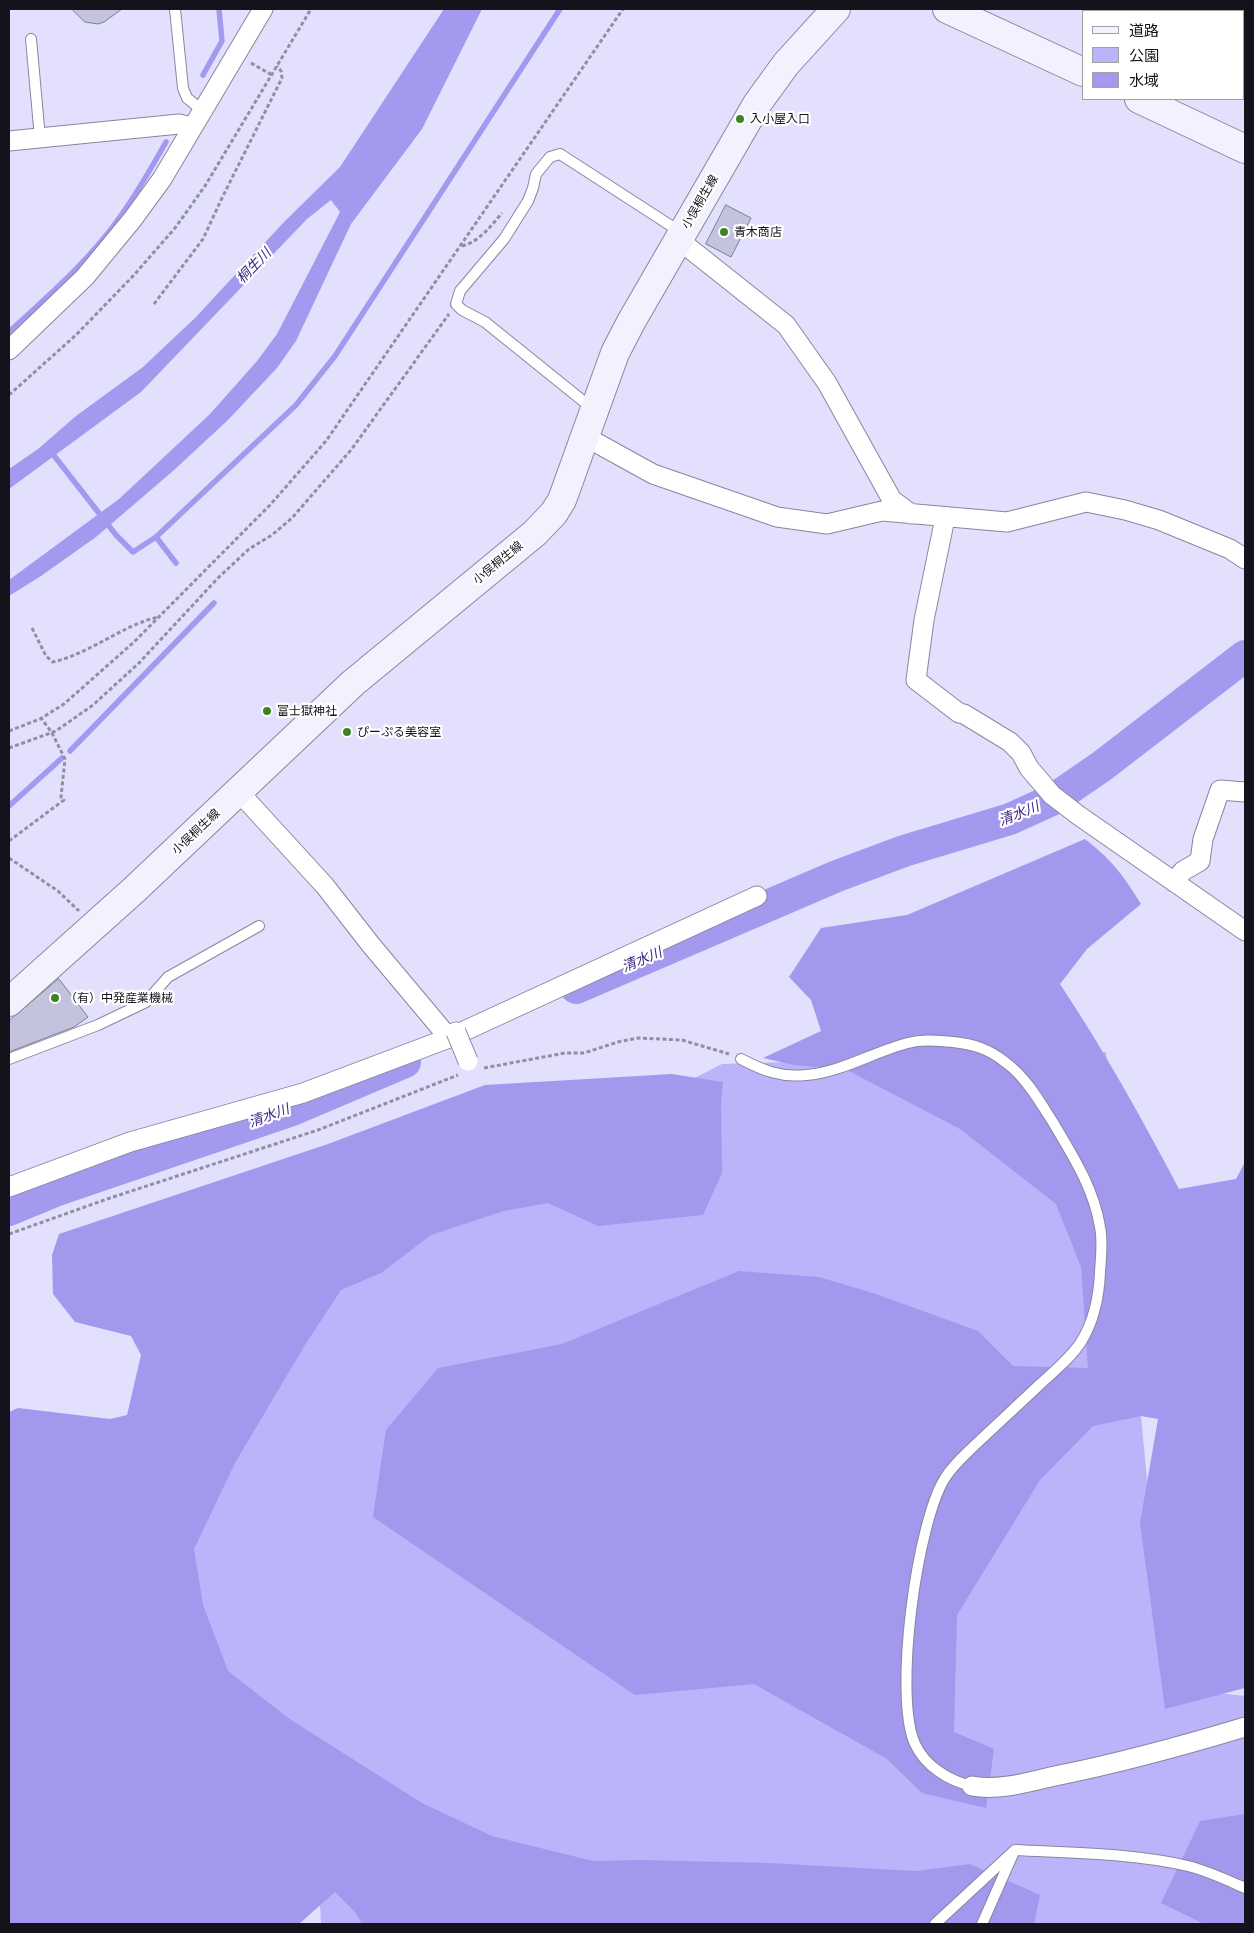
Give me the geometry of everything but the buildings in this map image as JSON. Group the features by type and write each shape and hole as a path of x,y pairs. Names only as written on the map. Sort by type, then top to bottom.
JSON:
{"main road":[{"name":"小俣桐生線","path":"9,1002 94,926 353,683 548,521 562,500 621,341 757,104 786,64 836,9"},
{"path":"947,9 1082,72"},
{"path":"1141,100 1245,148"}],"street":[{"path":"9,350 58,304 106,254 162,179 263,9"},
{"path":"9,141 178,124 192,127"},
{"path":"681,237 786,325 827,383 892,500 912,514"},
{"path":"586,437 653,474 777,517 827,524 882,511 1007,522 1086,502 1125,510 1159,520 1230,549 1245,559"},
{"path":"945,518 924,620 916,680 959,713 964,714 1010,742 1021,753 1029,768 1052,795 1078,815 1245,931"},
{"path":"1174,882 1183,871 1200,861 1203,839 1220,790 1245,792"},
{"path":"238,792 325,886 370,945 452,1035 470,1066"},
{"path":"9,1187 130,1142 303,1093 452,1035 757,896"},
{"path":"972,1786 985,1789 1004,1787 1119,1763 1245,1727"}],"lane":[{"path":"175,9 183,88 187,98 203,111"},
{"path":"31,39 40,138"},
{"path":"595,411 485,322 462,310 456,304 460,290 504,239 528,201 536,174 550,157 560,154 681,237"},
{"path":"9,1059 98,1025 146,1002 168,977 259,926"},
{"path":"741,1059 768,1072 805,1075 845,1066 909,1042 931,1040 976,1045 992,1052 1027,1084 1045,1110 1080,1169 1096,1210 1101,1229 1099,1288 1092,1318 1081,1342 1060,1366 954,1465 938,1489 926,1524 910,1628 906,1695 908,1721 917,1748 927,1759 948,1778 972,1786"},
{"path":"935,1924 1015,1850 1122,1856 1188,1866 1245,1888"},
{"path":"982,1924 1015,1850"}],"path":[{"path":"9,395 76,335 134,275 175,228 205,186 311,9"},
{"path":"9,731 41,718 64,704 134,642 270,505 326,441 623,9"},
{"path":"244,59 272,75"},
{"path":"154,304 204,239 222,198 282,78 281,71 277,66"},
{"path":"461,246 473,243 487,232 503,213"},
{"path":"9,748 52,733 93,705 139,663 217,579 249,548 272,536 292,518 351,450 456,304"},
{"path":"32,628 46,656 53,662 67,659 141,621 159,617"},
{"path":"9,841 64,800 61,796 65,759 52,733 41,718"},
{"path":"9,858 58,891 94,926"},
{"path":"9,1234 110,1198 318,1130 470,1066 565,1053 584,1053 638,1038 682,1040 741,1059"}],"green space":[{"path":"1106,1052 1167,1687 1245,1696 1245,1924 321,1924 317,1845 154,1647 190,1510 321,1259 509,1173 722,1064"}],"shaded area":[{"path":"1085,839 1117,869 1141,904 1087,949 1060,984 1122,1085 1179,1189 1236,1179 1245,1162 1245,1688 1165,1709 1140,1523 1158,1419 1141,1416 1093,1426 1040,1480 957,1615 954,1732 994,1749 986,1808 922,1793 887,1759 754,1684 635,1695 373,1517 386,1430 438,1368 562,1344 739,1271 819,1277 876,1294 978,1331 1013,1366 1088,1368 1081,1267 1056,1204 960,1129 847,1070 794,1065 763,1058 821,1031 811,1000 789,977 821,928 907,915"},
{"path":"672,1074 723,1082 721,1101 722,1173 703,1215 598,1226 548,1203 504,1211 431,1235 381,1273 341,1290 305,1345 235,1463 194,1549 203,1605 228,1671 291,1720 422,1803 492,1836 593,1861 640,1860 769,1863 916,1871 970,1864 1040,1895 1034,1924 362,1924 356,1913 335,1892 299,1924 9,1924 9,1412 18,1408 110,1419 127,1415 141,1355 131,1336 75,1322 53,1294 52,1255 59,1234 328,1144 485,1085"},
{"path":"1245,1814 1245,1924 1204,1924 1161,1903 1200,1821"}],"water":[{"name":"桐生川","path":"444,9 482,9 422,129 351,224 296,341 277,368 228,420 173,471 96,537 9,596 9,580 119,499 210,414 257,361 277,334 340,212 331,200 307,219 141,392 9,489 9,469 38,449 76,416 143,367 196,317 284,222 340,167"}],"waterway":[{"path":"203,75 222,41 219,9"},
{"path":"176,563 156,537 296,405 335,356 560,9"},
{"path":"9,332 68,278 108,233 132,199 166,142"},
{"path":"52,453 116,535 133,552 156,537"},
{"path":"70,751 214,603"},
{"name":"清水川","path":"576,988 837,876 904,851 1010,819 1054,799 1102,766 1245,656"},
{"path":"9,806 62,758"},
{"name":"清水川","path":"9,1210 60,1189 292,1110 405,1062"}],"place":[{"name":"入小屋入口","path":"740,119"},
{"name":"青木商店","path":"724,232"},
{"name":"富士獄神社","path":"267,711"},
{"name":"ぴーぷる美容室","path":"347,732"},
{"name":"（有）中発産業機械","path":"55,998"}]}
